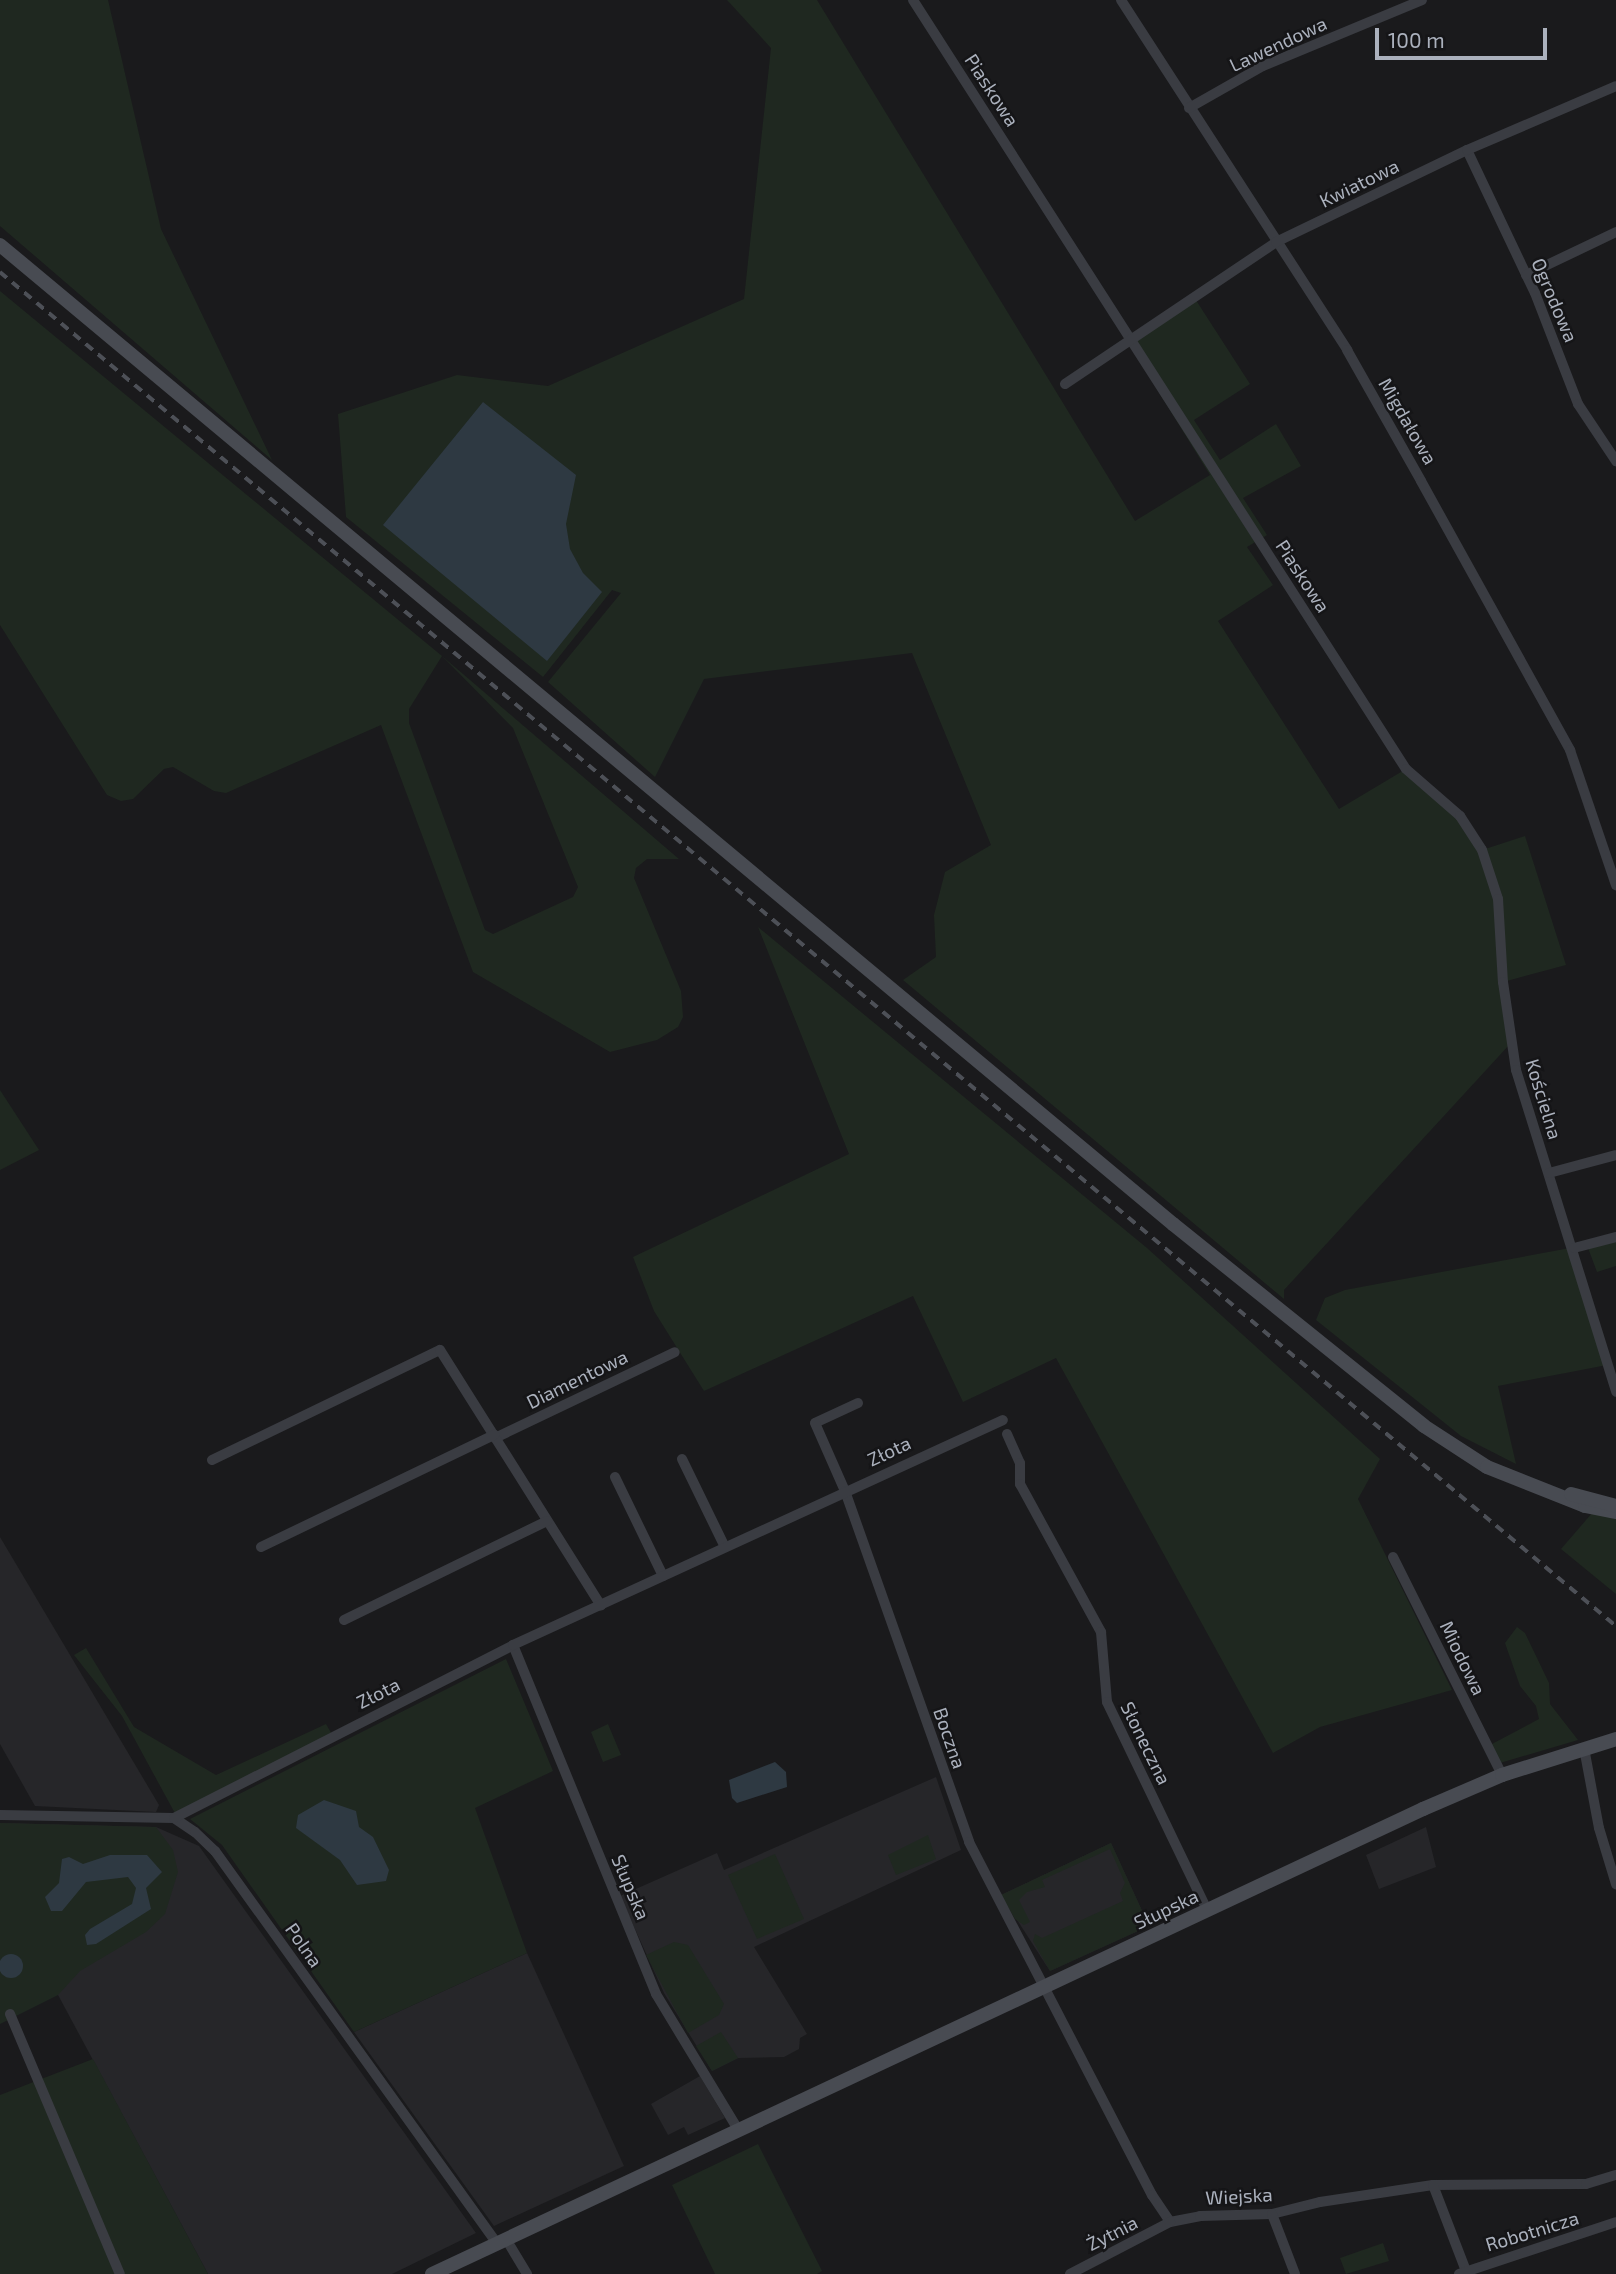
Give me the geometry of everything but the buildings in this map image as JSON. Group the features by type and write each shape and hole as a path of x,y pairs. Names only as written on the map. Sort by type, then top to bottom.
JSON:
{"street":[{"name":"Piaskowa","path":"913,0 1406,769 1460,816"},
{"name":"Migdałowa","path":"1121,0 1348,351 1570,750 1616,885"},
{"name":"Lawendowa","path":"1189,108 1263,66 1422,0"},
{"name":"Kwiatowa","path":"1133,341 1276,242 1467,150 1616,86"},
{"name":"Ogrodowa","path":"1467,150 1526,275 1578,404 1616,461"},
{"path":"1526,275 1616,232"},
{"path":"0,245 1130,1188 1413,1418 1487,1467 1556,1492 1585,1506 1616,1512"},
{"path":"1065,384 1133,341"},
{"name":"Kościelna","path":"1460,816 1482,850 1495,887 1510,1044 1616,1392"},
{"path":"1549,1173 1616,1155"},
{"path":"1574,1248 1616,1237"},
{"path":"212,1460 440,1350 601,1605"},
{"name":"Diamentowa","path":"495,1437 674,1352"},
{"name":"Boczna","path":"858,1403 815,1423 845,1491 969,1842 1046,1986"},
{"name":"Złota","path":"174,1818 513,1645 1003,1420"},
{"name":"Słoneczna","path":"1007,1434 1020,1463 1020,1484 1101,1632 1107,1702 1207,1910"},
{"path":"261,1547 495,1437"},
{"path":"682,1459 725,1547"},
{"path":"615,1477 663,1576"},
{"path":"1556,1492 1616,1506"},
{"path":"344,1620 547,1521"},
{"name":"Miodowa","path":"1393,1557 1502,1775"},
{"name":"Słupska","path":"513,1645 656,1994 739,2131"},
{"name":"Słupska","path":"432,2274 1207,1910 1502,1775 1616,1739"},
{"path":"1584,1748 1599,1828 1616,1884"},
{"path":"0,1815 174,1818"},
{"name":"Polna","path":"174,1818 215,1850 502,2241"},
{"path":"1046,1986 1152,2195 1170,2222"},
{"path":"10,2014 120,2274"},
{"name":"Wiejska","path":"1170,2222 1200,2216 1272,2214 1320,2202 1433,2185 1586,2184 1616,2175"},
{"path":"1433,2185 1462,2272"},
{"path":"1272,2214 1295,2274"},
{"name":"Żytnia","path":"1070,2274 1170,2222"},
{"name":"Robotnicza","path":"1462,2272 1616,2222"},
{"path":"502,2241 527,2274"}],"shaded area":[{"path":"0,0 108,0 161,229 272,460 0,226"},
{"path":"727,0 817,0 1135,521 1210,475 1126,339 1192,294 1250,384 1194,420 1220,460 1276,424 1301,466 1243,498 1267,535 1247,547 1273,585 1218,621 1339,809 1406,769 1439,795 1482,850 1525,836 1566,965 1503,982 1510,1044 1284,1290 1284,1299 903,980 936,957 934,915 945,872 991,845 912,653 704,679 655,777 548,682 621,593 612,590 543,677 346,517 338,414 457,375 548,386 744,299 771,48"},
{"path":"0,291 442,656 679,859 647,859 636,868 634,878 681,991 683,1017 678,1027 657,1040 610,1052 473,972 381,725 226,793 214,791 173,767 164,769 133,799 121,801 107,795 0,625","holes":["442,656 513,728 578,887 573,897 493,934 485,930 409,723 409,709"]},
{"path":"483,402 576,475 566,524 570,549 583,573 602,592 547,661 383,525"},
{"path":"758,927 1147,1248 1380,1459 1358,1499 1452,1690 1320,1727 1273,1753 1056,1358 963,1402 913,1296 704,1391 654,1311 633,1257 849,1154"},
{"path":"0,1090 39,1150 0,1170"},
{"path":"1616,1241 1616,1266 1597,1272 1588,1248"},
{"path":"1570,1248 1607,1365 1498,1386 1516,1464 1461,1436 1316,1320 1325,1298 1345,1290"},
{"path":"1593,1512 1616,1519 1616,1594 1561,1549"},
{"path":"0,1537 159,1805 156,1812 35,1806 0,1744"},
{"path":"1517,1627 1525,1633 1549,1683 1550,1704 1578,1740 1500,1763 1490,1745 1539,1719 1536,1706 1520,1686 1505,1643"},
{"path":"86,1648 134,1727 216,1775 326,1724 333,1736 177,1817 122,1716 74,1655"},
{"path":"506,1659 553,1771 475,1808 527,1953 354,2032 222,1845 190,1819"},
{"path":"608,1724 621,1755 603,1762 591,1732"},
{"path":"775,1762 786,1772 787,1787 737,1803 732,1798 729,1780"},
{"path":"936,1777 961,1850 754,1947 807,2034 800,2038 799,2049 784,2057 738,2058 712,2071 664,1993 620,1896 717,1853 724,1870"},
{"path":"324,1800 356,1811 359,1827 373,1837 389,1870 386,1881 357,1885 340,1860 296,1828 298,1815"},
{"path":"0,1823 156,1827 199,1846 476,2233 392,2274 208,2274 0,1887"},
{"path":"0,1823 156,1827 173,1850 178,1872 165,1914 146,1932 80,1971 58,1995 0,2024"},
{"path":"1426,1827 1436,1867 1379,1889 1366,1855"},
{"path":"928,1835 936,1859 896,1875 888,1855"},
{"path":"1111,1843 1149,1926 1050,1971 1001,1895"},
{"path":"1111,1843 1149,1926 1050,1971 1033,1941 1035,1934 1042,1938 1123,1901 1120,1893 1125,1883 1110,1849 1042,1880 1045,1887 1027,1892 1019,1900 1030,1922 1024,1925 1015,1919 1001,1895"},
{"path":"775,1854 804,1919 757,1939 728,1875"},
{"path":"110,1855 147,1855 162,1872 146,1888 151,1909 96,1944 87,1945 85,1935 90,1929 132,1904 136,1888 128,1877 86,1882 62,1911 51,1911 45,1897 59,1883 62,1859 69,1857 83,1864"},
{"path":"674,1942 688,1945 724,2004 719,2015 688,2033 646,1955"},
{"path":"527,1953 624,2166 494,2226 354,2032"},
{"path":"11,1954 19,1958 23,1966 19,1974 11,1978 3,1974 -1,1966 3,1958"},
{"path":"721,2032 738,2058 712,2071 696,2046"},
{"path":"93,2059 208,2274 0,2274 0,2095"},
{"path":"700,2076 725,2118 688,2135 684,2127 668,2135 651,2104"},
{"path":"758,2144 822,2271 817,2274 715,2274 672,2185"},
{"path":"1383,2243 1389,2261 1346,2274 1340,2258"}],"railway":[{"path":"0,272 1616,1626"}]}
